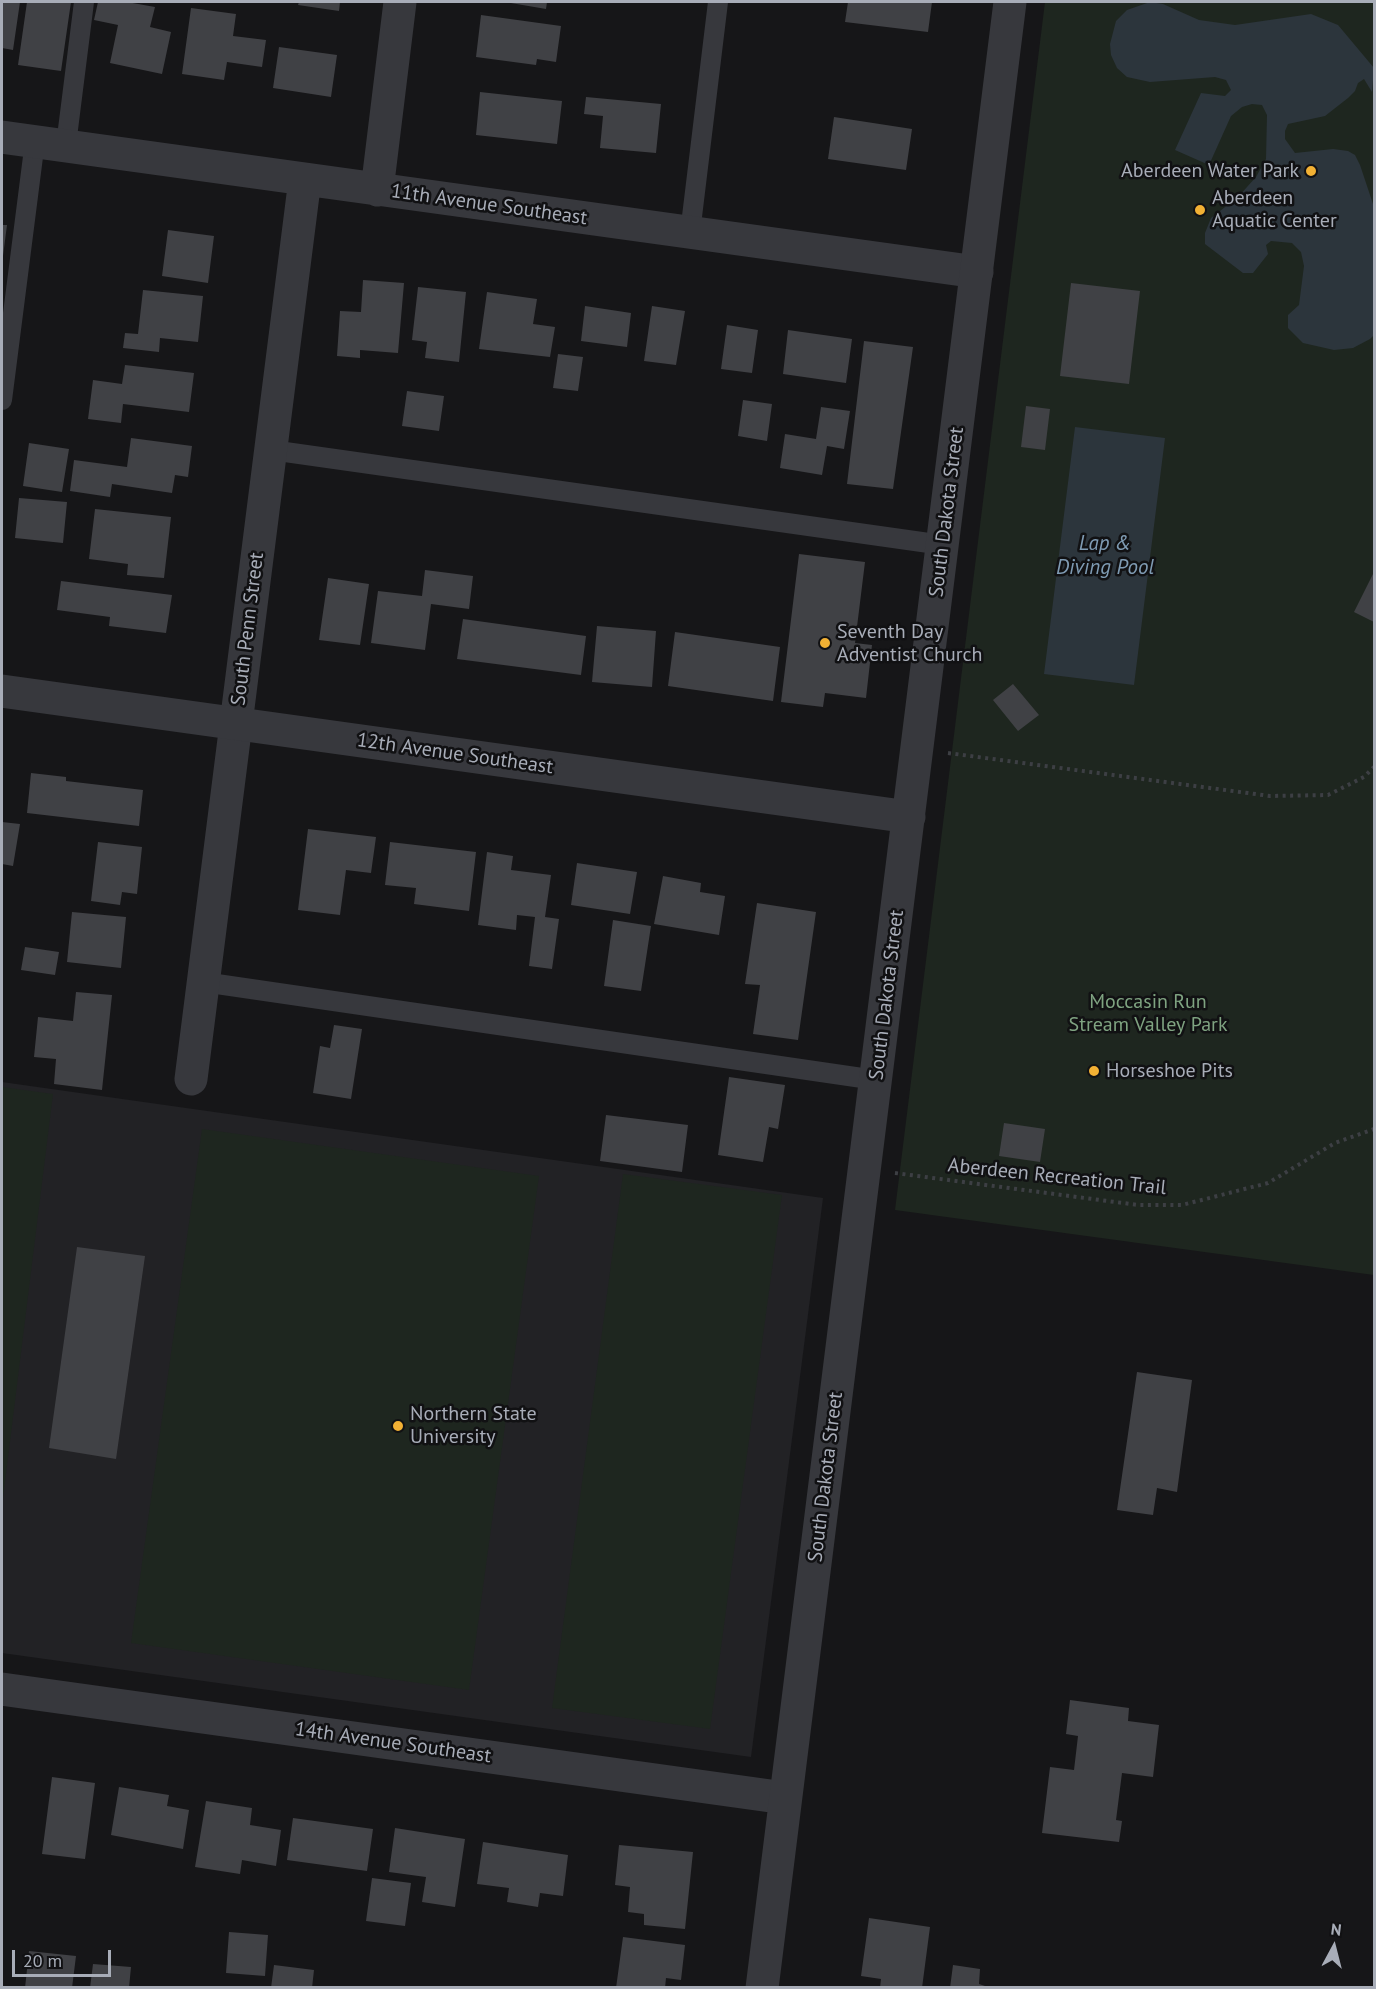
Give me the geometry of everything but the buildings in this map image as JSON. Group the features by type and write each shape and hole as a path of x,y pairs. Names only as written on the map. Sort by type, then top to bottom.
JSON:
{"street":[{"path":"377,190 400,2"},
{"name":"South Dakota Street","path":"762,1988 1010,2"},
{"name":"11th Avenue Southeast","path":"2,137 977,272"},
{"name":"South Penn Street","path":"191,1079 306,179"},
{"name":"12th Avenue Southeast","path":"2,691 909,817"},
{"name":"14th Avenue Southeast","path":"2,1689 785,1798"}],"lane":[{"path":"2,400 50,143 84,2"},
{"path":"690,233 718,2"},
{"path":"271,450 943,545"},
{"path":"203,982 876,1080"}],"path":[{"path":"952,753 1270,796 1328,795 1364,777 1374,767"},
{"name":"Aberdeen Recreation Trail","path":"899,1174 1138,1205 1182,1205 1228,1196 1268,1183 1335,1143 1374,1129"}],"shaded area":[{"name":"Northern State University","path":"2,1082 823,1198 751,1757 2,1653"}],"green space":[{"name":"Moccasin Run Stream Valley Park","path":"1045,2 1374,2 1374,1275 895,1210"},
{"path":"2,1087 53,1094 2,1506"},
{"path":"202,1129 539,1176 469,1690 131,1643"},
{"path":"623,1174 782,1195 710,1729 552,1708"}],"water":[{"name":"Aberdeen Water Park","path":"1150,2 1163,4 1199,20 1235,25 1311,14 1338,25 1374,68 1372,92 1364,79 1358,83 1355,91 1348,98 1325,116 1288,124 1285,131 1285,139 1295,153 1333,149 1348,151 1355,155 1360,165 1374,207 1374,335 1370,339 1353,348 1334,350 1303,343 1288,328 1288,315 1299,305 1304,266 1301,252 1292,243 1271,241 1266,245 1268,254 1253,273 1243,273 1205,244 1205,233 1211,218 1238,197 1256,177 1266,159 1267,115 1262,105 1252,104 1242,107 1231,116 1209,165 1175,150 1201,93 1225,96 1231,90 1226,80 1215,77 1150,82 1127,77 1117,68 1111,55 1110,44 1116,21 1127,10"},
{"name":"Lap & Diving Pool","path":"1075,427 1165,438 1134,685 1044,674"}],"place":[{"name":"Aberdeen Water Park","path":"1311,171"},
{"name":"Aberdeen Aquatic Center","path":"1200,210"},
{"name":"Seventh Day Adventist Church","path":"825,643"},
{"name":"Horseshoe Pits","path":"1094,1071"},
{"name":"Northern State University","path":"398,1426"}]}
